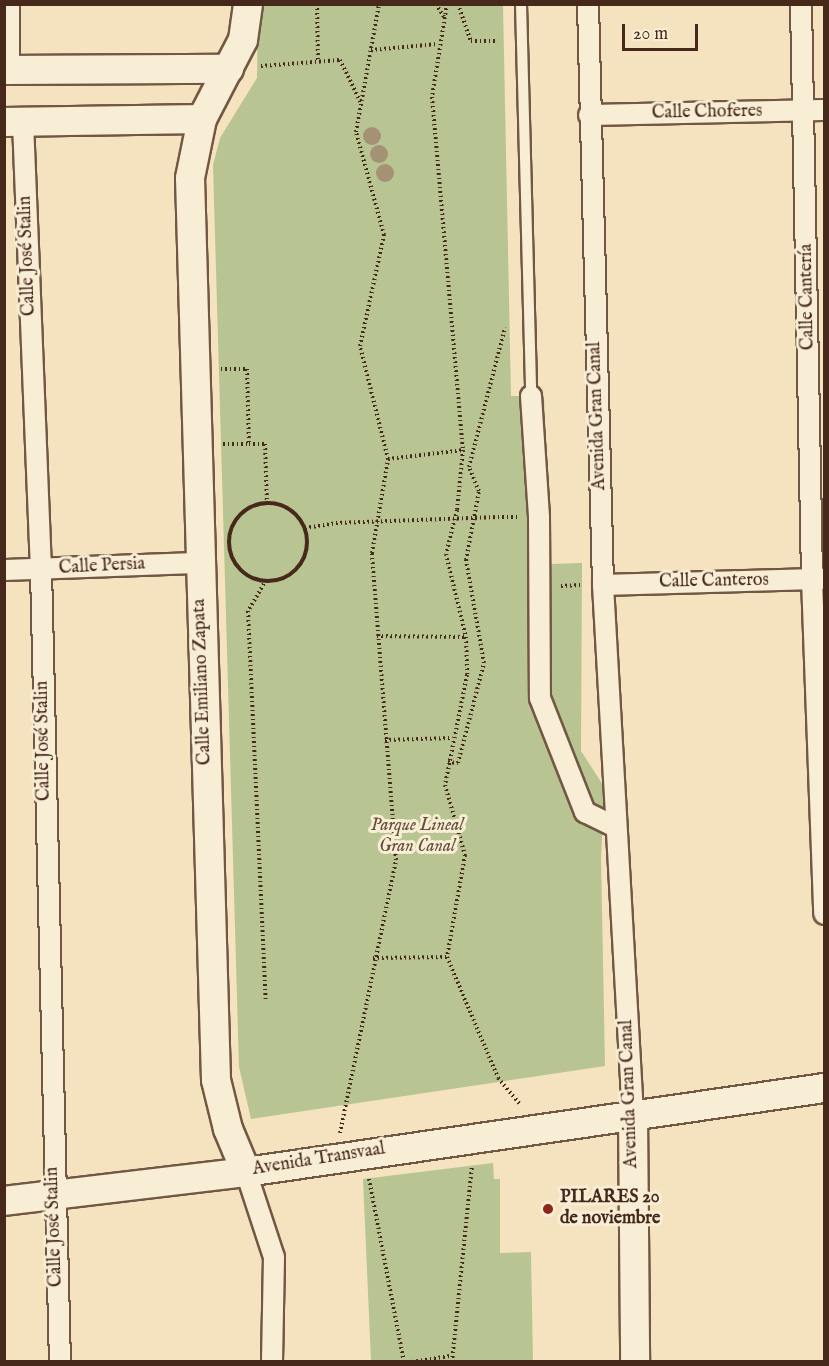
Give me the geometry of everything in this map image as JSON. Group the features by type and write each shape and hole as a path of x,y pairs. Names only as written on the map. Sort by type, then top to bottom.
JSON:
{"street":[{"path":"9,4 7,70 229,69"},
{"name":"Calle Emiliano Zapata","path":"248,4 243,40 202,119 189,178 216,1080 228,1129 246,1172 274,1257 272,1362"},
{"name":"Avenida Gran Canal","path":"588,4 589,115 603,585 633,1115 635,1362"},
{"name":"Calle Cantería","path":"801,4 818,579 825,914"},
{"name":"Calle Choferes","path":"589,115 825,110"},
{"path":"14,122 202,119"},
{"name":"Calle José Stalin","path":"14,122 40,570 60,1362"},
{"path":"531,396 539,587 540,698 585,812 616,827"},
{"name":"Calle Persia","path":"4,570 199,563"},
{"name":"Calle Canteros","path":"603,585 818,579"},
{"name":"Avenida Transvaal","path":"4,1201 246,1172 337,1156 825,1088"}],"lane":[{"path":"521,4 531,396"}],"path":[{"path":"317,4 318,60"},
{"path":"379,4 356,132 384,235 360,346 388,459 372,553 396,860 373,958 337,1156 368,1178 404,1362"},
{"path":"436,4 445,18"},
{"path":"447,4 438,44 432,98 463,450 457,510 446,554 466,637 467,675 452,738 445,785 465,855 447,957 498,1078 539,1127"},
{"path":"458,4 471,41 497,41"},
{"path":"371,50 438,44"},
{"path":"229,69 340,60 361,104"},
{"path":"448,762 458,763 484,663 466,560 479,491 469,467 505,328"},
{"path":"247,369 249,444 265,444 267,503"},
{"path":"388,459 463,450"},
{"path":"267,503 289,509 305,528 305,553 300,564 279,579 266,580 243,571 230,551 229,540 231,528 245,511 267,503"},
{"path":"305,528 316,524 498,517"},
{"path":"266,580 248,611 266,1000"},
{"path":"539,587 603,585"},
{"path":"377,636 466,637"},
{"path":"385,740 452,738"},
{"path":"373,958 447,957"},
{"path":"412,1362 451,1359 471,1166 481,1160"}],"green space":[{"name":"Parque Lineal Gran Canal","path":"258,5 503,5 511,396 544,396 551,564 582,563 581,751 605,788 601,856 605,1066 251,1119 239,1067 213,165 220,138 257,78"},
{"path":"493,1163 494,1179 500,1179 500,1253 531,1252 533,1361 371,1361 363,1179"}],"place":[{"name":"PILARES 20 de noviembre","path":"548,1209"}]}
